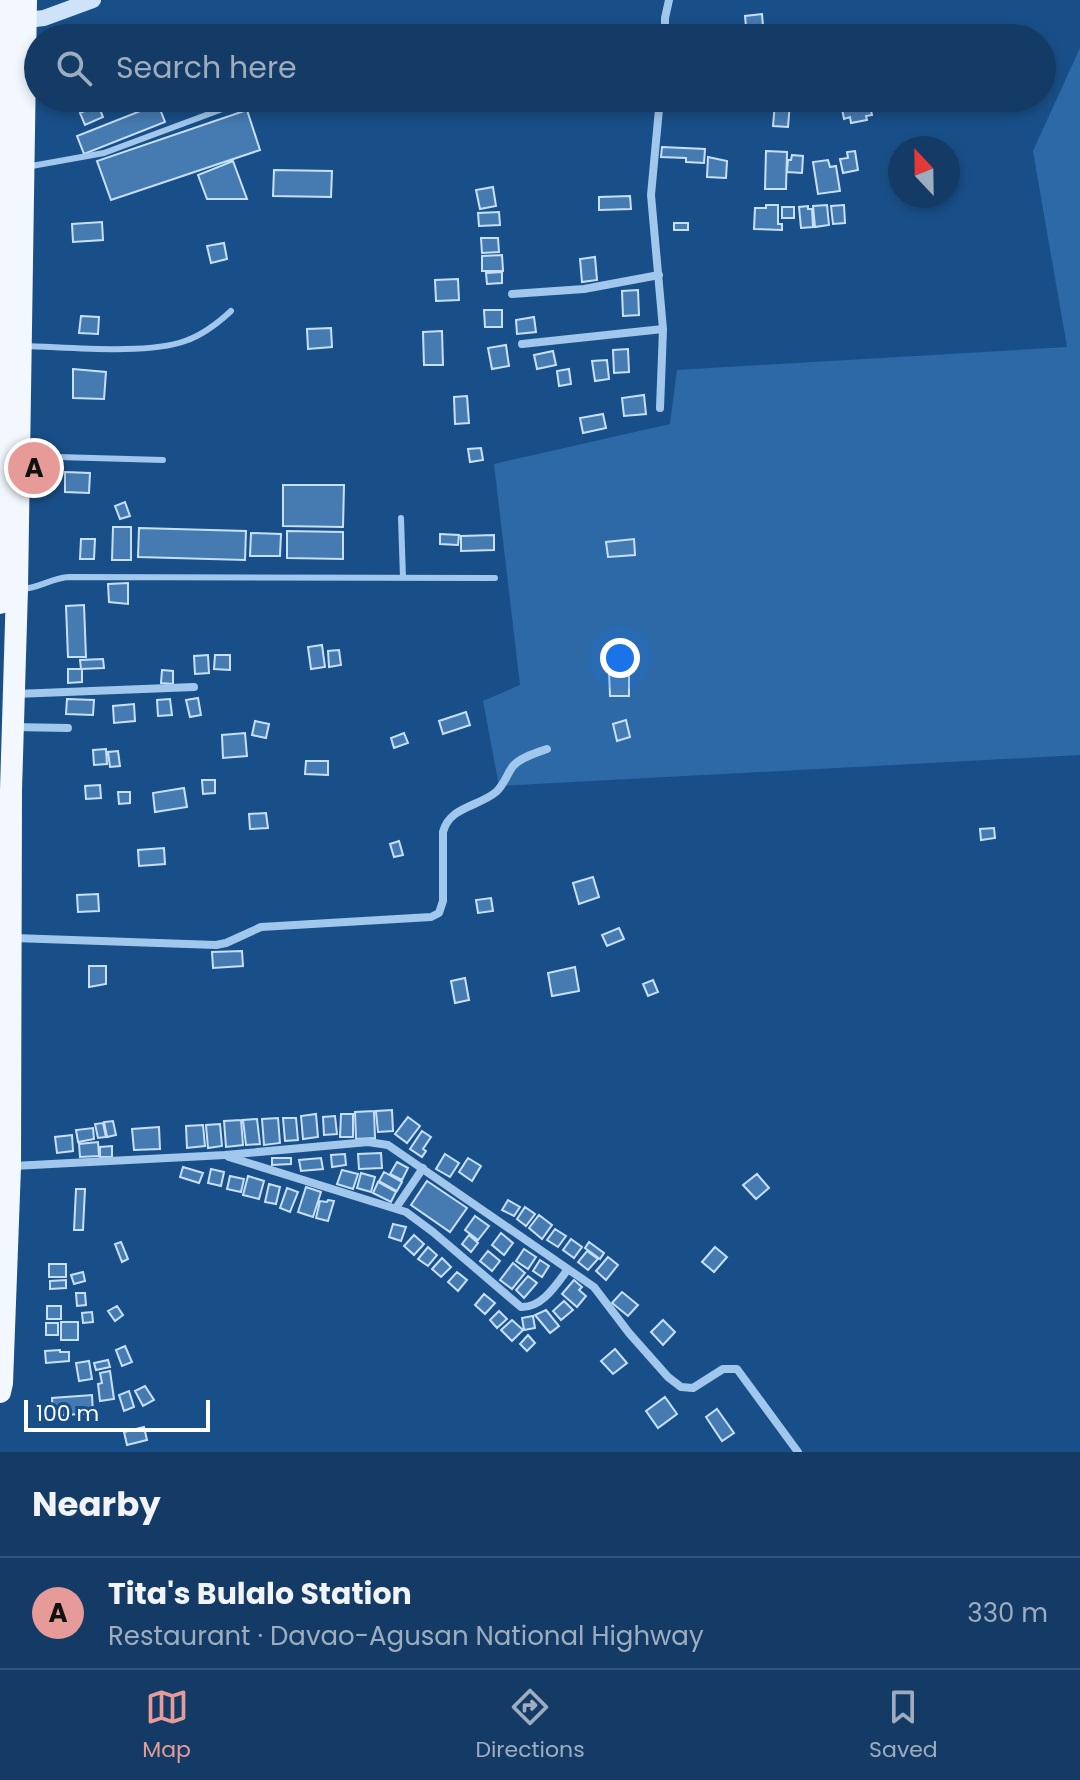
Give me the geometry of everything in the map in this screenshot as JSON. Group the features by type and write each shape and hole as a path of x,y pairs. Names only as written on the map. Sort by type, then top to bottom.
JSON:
{"highway":[{"path":"0,1392 6,927 14,694 1,507 15,168 11,50 18,10"},
{"path":"6,594 19,456 21,346 9,316"}],"main road":[{"path":"18,10 44,18 93,0"}],"street":[{"path":"665,24 669,0"},
{"path":"659,112 651,195 663,329 660,408"},
{"path":"512,294 584,289 659,275"},
{"path":"522,344 663,329"},
{"path":"14,694 194,687"},
{"path":"13,727 68,728"},
{"path":"6,927 216,945 261,927 431,917 439,913 443,901 443,832 446,822 497,791 522,759 547,749"},
{"path":"5,1166 225,1155 379,1143 398,1151 423,1168 601,1294 629,1333 668,1377 681,1387 693,1388 723,1369 737,1369 798,1452"},
{"path":"225,1155 396,1208 417,1219 521,1307 530,1307 546,1296 568,1269"},
{"path":"396,1208 423,1168"}],"lane":[{"path":"15,168 104,153 214,112"},
{"path":"21,346 104,349 171,345 199,336 231,311"},
{"path":"19,456 163,460"},
{"path":"401,518 403,578"},
{"path":"6,594 69,577 495,578"}],"shaded area":[{"path":"1080,48 1080,755 499,786 483,701 520,685 494,464 670,424 677,370 1067,347 1033,151 1051,112 1056,112 1056,101"}],"building":[{"path":"762,14 763,24 746,24 745,16"},
{"path":"101,112 103,117 85,125 80,113"},
{"path":"138,112 161,112 165,122 84,154 77,136"},
{"path":"241,112 248,112 260,150 111,200 97,161"},
{"path":"774,112 789,112 788,127 773,126"},
{"path":"843,112 871,112 872,115 866,116 867,120 851,123 850,117 844,119"},
{"path":"662,147 705,149 704,163 686,162 686,158 661,157"},
{"path":"766,151 787,152 786,189 765,189"},
{"path":"855,151 858,170 843,173 840,159 848,158 847,152"},
{"path":"792,155 803,156 802,173 787,172 788,160"},
{"path":"708,157 727,161 726,178 707,177"},
{"path":"828,160 830,167 836,166 840,191 818,194 813,162"},
{"path":"233,161 247,199 207,199 198,175"},
{"path":"274,170 332,171 331,197 273,196"},
{"path":"493,187 496,206 480,209 476,190"},
{"path":"630,196 631,209 599,210 599,197"},
{"path":"766,205 778,205 778,224 782,224 782,230 754,229 755,208 766,208"},
{"path":"827,205 829,225 815,227 813,206"},
{"path":"844,205 845,223 833,224 831,206"},
{"path":"782,207 794,207 794,218 782,218"},
{"path":"799,207 812,209 813,227 801,228"},
{"path":"499,212 500,225 479,226 478,213"},
{"path":"102,222 103,240 73,242 72,224"},
{"path":"674,223 688,223 688,230 674,230"},
{"path":"481,238 498,238 499,252 482,253"},
{"path":"224,243 227,259 211,263 207,246"},
{"path":"502,255 503,271 482,271 482,256"},
{"path":"595,257 597,280 582,282 580,259"},
{"path":"502,272 502,283 487,284 486,273"},
{"path":"458,279 459,300 436,301 435,280"},
{"path":"638,290 639,315 623,316 622,291"},
{"path":"484,310 502,310 502,327 485,327"},
{"path":"81,316 99,317 98,334 79,333"},
{"path":"534,317 536,332 517,334 516,320"},
{"path":"331,328 332,347 308,349 307,329"},
{"path":"442,331 443,365 424,365 423,332"},
{"path":"506,345 509,366 492,369 488,348"},
{"path":"628,349 629,372 614,373 613,350"},
{"path":"553,351 556,365 537,369 534,355"},
{"path":"607,360 609,379 595,381 592,361"},
{"path":"73,369 106,372 104,399 73,398"},
{"path":"569,369 571,384 559,386 557,371"},
{"path":"644,395 646,414 624,416 622,398"},
{"path":"467,396 469,423 455,424 454,397"},
{"path":"603,414 606,428 583,433 580,418"},
{"path":"481,448 483,460 470,462 468,449"},
{"path":"65,472 90,473 89,493 65,492"},
{"path":"283,485 344,485 343,527 283,526"},
{"path":"125,502 130,516 120,519 115,506"},
{"path":"113,527 131,527 131,560 112,560"},
{"path":"139,528 246,531 245,560 138,557"},
{"path":"287,531 343,532 343,559 287,558"},
{"path":"251,533 281,534 280,556 250,556"},
{"path":"440,534 459,535 458,545 440,544"},
{"path":"494,535 494,550 461,551 461,536"},
{"path":"81,539 95,539 94,559 80,559"},
{"path":"634,539 635,555 608,557 606,542"},
{"path":"128,583 128,604 109,602 108,584"},
{"path":"84,605 86,657 68,657 66,606"},
{"path":"322,645 325,667 311,669 308,647"},
{"path":"339,650 341,665 329,667 328,651"},
{"path":"208,655 209,673 195,674 194,656"},
{"path":"215,655 230,655 230,670 214,669"},
{"path":"103,659 104,668 81,669 80,660"},
{"path":"68,669 82,669 82,682 68,683"},
{"path":"162,670 173,671 173,684 161,683"},
{"path":"629,670 629,696 610,696 609,671"},
{"path":"198,698 201,715 190,717 186,700"},
{"path":"67,699 94,700 93,715 66,714"},
{"path":"170,699 172,715 158,716 157,700"},
{"path":"134,704 135,721 114,723 113,706"},
{"path":"466,712 470,725 443,734 439,721"},
{"path":"626,720 630,737 617,741 613,724"},
{"path":"255,721 269,724 266,738 252,735"},
{"path":"245,733 247,756 223,758 222,735"},
{"path":"404,733 408,743 394,748 391,738"},
{"path":"106,749 107,764 94,765 93,750"},
{"path":"118,751 120,766 110,767 108,752"},
{"path":"306,761 328,761 328,775 305,774"},
{"path":"202,780 215,780 215,793 203,794"},
{"path":"100,785 101,798 86,799 85,786"},
{"path":"184,788 187,807 155,812 153,793"},
{"path":"118,792 130,792 130,803 119,804"},
{"path":"266,813 268,828 250,829 249,814"},
{"path":"994,828 995,838 981,840 980,829"},
{"path":"399,841 403,855 394,857 390,844"},
{"path":"164,848 165,864 139,866 138,850"},
{"path":"593,877 599,897 579,904 573,883"},
{"path":"98,894 99,911 78,912 77,895"},
{"path":"491,898 493,911 478,913 476,900"},
{"path":"619,928 624,939 607,946 602,935"},
{"path":"242,951 243,966 213,968 212,952"},
{"path":"89,966 106,966 106,984 89,987"},
{"path":"575,967 579,991 552,996 548,973"},
{"path":"465,978 469,1000 455,1003 451,981"},
{"path":"653,980 658,992 648,996 643,984"},
{"path":"392,1110 393,1131 378,1132 376,1111"},
{"path":"374,1111 375,1138 356,1139 355,1112"},
{"path":"316,1114 318,1137 303,1139 301,1116"},
{"path":"341,1114 353,1114 353,1137 340,1137"},
{"path":"335,1116 337,1134 324,1135 323,1117"},
{"path":"408,1117 420,1126 407,1143 395,1134"},
{"path":"278,1118 280,1143 264,1145 262,1119"},
{"path":"283,1118 296,1118 298,1140 285,1141"},
{"path":"257,1119 260,1144 246,1145 243,1120"},
{"path":"241,1120 243,1145 226,1147 224,1121"},
{"path":"113,1121 116,1135 107,1137 104,1122"},
{"path":"103,1123 106,1137 98,1138 95,1124"},
{"path":"220,1124 222,1146 208,1148 206,1125"},
{"path":"203,1125 205,1146 187,1148 186,1126"},
{"path":"159,1127 160,1149 134,1150 132,1129"},
{"path":"93,1128 94,1139 78,1142 76,1130"},
{"path":"422,1131 431,1137 422,1157 410,1149"},
{"path":"72,1135 73,1151 57,1153 55,1137"},
{"path":"98,1142 99,1156 80,1157 79,1144"},
{"path":"112,1146 112,1157 100,1157 100,1147"},
{"path":"381,1153 382,1168 359,1169 358,1154"},
{"path":"345,1154 346,1165 332,1167 331,1155"},
{"path":"445,1154 459,1163 450,1177 436,1169"},
{"path":"272,1158 291,1158 291,1164 272,1165"},
{"path":"321,1158 323,1169 301,1171 299,1160"},
{"path":"468,1158 481,1166 472,1181 459,1172"},
{"path":"397,1162 408,1168 402,1180 390,1174"},
{"path":"183,1167 203,1173 199,1183 180,1177"},
{"path":"211,1169 224,1172 221,1186 208,1183"},
{"path":"342,1170 358,1174 353,1189 337,1184"},
{"path":"384,1172 402,1182 397,1191 379,1181"},
{"path":"361,1173 375,1177 371,1192 357,1188"},
{"path":"757,1174 769,1188 756,1199 743,1185"},
{"path":"230,1176 244,1179 241,1192 227,1189"},
{"path":"248,1176 264,1181 259,1199 243,1195"},
{"path":"427,1181 467,1208 450,1232 411,1205"},
{"path":"378,1182 396,1192 391,1202 373,1193"},
{"path":"269,1184 280,1187 276,1204 265,1202"},
{"path":"306,1187 321,1192 313,1217 298,1212"},
{"path":"287,1188 298,1192 290,1212 280,1208"},
{"path":"76,1189 85,1189 83,1230 74,1230"},
{"path":"508,1200 520,1207 514,1216 502,1210"},
{"path":"320,1201 334,1201 328,1221 316,1218"},
{"path":"525,1207 535,1214 526,1226 517,1219"},
{"path":"539,1215 552,1225 542,1239 529,1228"},
{"path":"475,1216 489,1226 478,1240 465,1230"},
{"path":"393,1224 406,1227 401,1241 389,1237"},
{"path":"555,1229 566,1236 558,1247 547,1240"},
{"path":"501,1233 513,1243 504,1255 492,1245"},
{"path":"414,1235 424,1244 414,1255 404,1246"},
{"path":"469,1235 478,1243 471,1252 462,1244"},
{"path":"571,1239 582,1247 574,1258 563,1250"},
{"path":"121,1242 128,1259 122,1262 115,1244"},
{"path":"589,1242 604,1253 600,1259 585,1248"},
{"path":"428,1247 437,1255 428,1266 418,1259"},
{"path":"715,1247 727,1257 714,1272 702,1262"},
{"path":"524,1249 536,1257 528,1269 516,1261"},
{"path":"488,1251 500,1261 492,1271 480,1261"},
{"path":"587,1251 598,1259 588,1270 578,1262"},
{"path":"608,1257 618,1265 606,1280 596,1271"},
{"path":"442,1258 451,1267 441,1277 432,1269"},
{"path":"540,1260 549,1266 542,1277 533,1271"},
{"path":"513,1263 525,1273 512,1289 500,1280"},
{"path":"49,1264 66,1264 66,1277 49,1277"},
{"path":"83,1272 85,1281 74,1284 71,1275"},
{"path":"457,1272 467,1280 458,1291 448,1282"},
{"path":"528,1276 537,1283 524,1298 516,1290"},
{"path":"66,1280 66,1288 50,1289 50,1281"},
{"path":"574,1280 586,1296 577,1307 562,1294"},
{"path":"622,1292 638,1305 628,1316 612,1303"},
{"path":"76,1293 85,1293 86,1305 77,1306"},
{"path":"484,1294 495,1303 485,1314 475,1305"},
{"path":"564,1301 573,1310 561,1320 553,1311"},
{"path":"47,1306 61,1306 61,1319 47,1319"},
{"path":"117,1306 123,1315 115,1321 108,1311"},
{"path":"546,1310 559,1326 550,1333 535,1315"},
{"path":"499,1311 507,1319 497,1328 490,1320"},
{"path":"92,1312 93,1322 83,1323 82,1313"},
{"path":"533,1316 535,1328 524,1330 522,1318"},
{"path":"512,1320 523,1330 512,1341 501,1330"},
{"path":"663,1320 675,1332 663,1345 651,1332"},
{"path":"61,1322 78,1322 78,1340 61,1340"},
{"path":"46,1323 58,1323 58,1335 46,1335"},
{"path":"528,1335 535,1343 527,1351 520,1344"},
{"path":"125,1346 132,1362 122,1366 116,1350"},
{"path":"615,1349 627,1363 613,1374 601,1361"},
{"path":"45,1351 69,1352 69,1361 46,1363"},
{"path":"108,1360 110,1367 96,1370 94,1363"},
{"path":"89,1361 92,1379 79,1381 76,1363"},
{"path":"110,1371 114,1399 100,1401 100,1373"},
{"path":"145,1386 154,1400 143,1406 135,1391"},
{"path":"129,1391 134,1407 124,1411 119,1395"},
{"path":"92,1395 93,1413 53,1416 52,1398"},
{"path":"665,1397 677,1414 658,1428 646,1411"},
{"path":"717,1409 734,1433 722,1441 706,1417"},
{"path":"144,1427 147,1440 127,1445 124,1432"}],"place":[{"name":"Tita's Bulalo Station","path":"34,468"}]}
